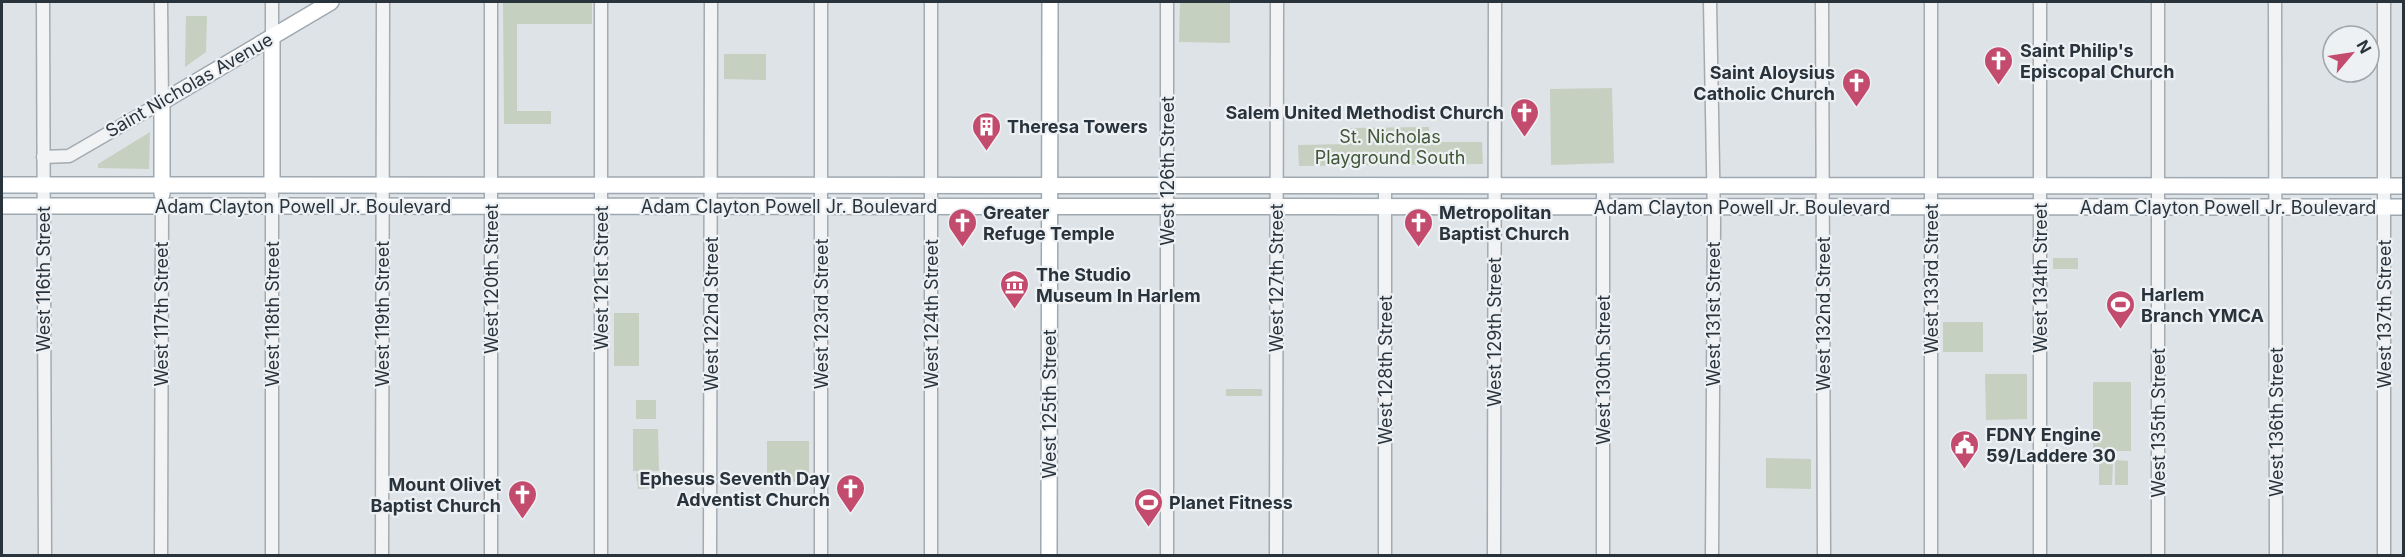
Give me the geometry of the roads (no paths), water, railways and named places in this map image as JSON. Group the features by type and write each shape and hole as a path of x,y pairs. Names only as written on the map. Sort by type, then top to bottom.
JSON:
{"main road":[{"name":"Saint Nicholas Avenue","path":"162,102 331,2"},
{"name":"West 125th Street","path":"1049,555 1050,2"},
{"name":"West 118th Street","path":"272,37 272,185"},
{"name":"West 117th Street","path":"162,102 162,206"},
{"name":"Adam Clayton Powell Jr. Boulevard","path":"2,185 2403,186"},
{"name":"Adam Clayton Powell Jr. Boulevard","path":"2,206 2403,207"}],"street":[{"name":"West 116th Street","path":"43,2 45,555"},
{"name":"West 117th Street","path":"161,2 162,102"},
{"name":"West 118th Street","path":"272,2 272,37"},
{"name":"West 119th Street","path":"382,555 383,2"},
{"name":"West 120th Street","path":"491,2 491,555"},
{"name":"West 121st Street","path":"601,2 601,555"},
{"name":"West 122nd Street","path":"711,2 711,555"},
{"name":"West 123rd Street","path":"821,2 821,555"},
{"name":"West 124th Street","path":"931,2 931,555"},
{"name":"West 126th Street","path":"1167,2 1167,555"},
{"name":"West 127th Street","path":"1276,555 1277,2"},
{"name":"West 129th Street","path":"1494,555 1495,2"},
{"name":"West 131st Street","path":"1710,2 1713,207 1712,555"},
{"name":"West 132nd Street","path":"1822,2 1824,555"},
{"name":"West 133rd Street","path":"1931,2 1931,555"},
{"name":"West 134th Street","path":"2040,2 2040,555"},
{"name":"West 135th Street","path":"2158,2 2158,555"},
{"name":"West 136th Street","path":"2275,2 2276,555"},
{"name":"West 137th Street","path":"2384,2 2384,555"},
{"name":"Saint Nicholas Avenue","path":"43,157 69,156 162,102"},
{"name":"West 118th Street","path":"272,185 272,555"},
{"name":"West 128th Street","path":"1385,185 1385,555"},
{"name":"West 130th Street","path":"1603,185 1603,555"},
{"name":"West 117th Street","path":"161,555 162,206"}],"place":[{"name":"Saint Philip's Episcopal Church","path":"1999,86"},
{"name":"Saint Aloysius Catholic Church","path":"1856,108"},
{"name":"Salem United Methodist Church","path":"1525,138"},
{"name":"Theresa Towers","path":"986,152"},
{"name":"Greater Refuge Temple","path":"962,248"},
{"name":"Metropolitan Baptist Church","path":"1418,248"},
{"name":"The Studio Museum In Harlem","path":"1015,310"},
{"name":"Harlem Branch YMCA","path":"2120,330"},
{"name":"FDNY Engine 59/Laddere 30","path":"1965,470"},
{"name":"Ephesus Seventh Day Adventist Church","path":"851,514"},
{"name":"Mount Olivet Baptist Church","path":"522,520"},
{"name":"Planet Fitness","path":"1148,528"}],"park label":[{"name":"St. Nicholas Playground South","path":"1390,146"}]}
